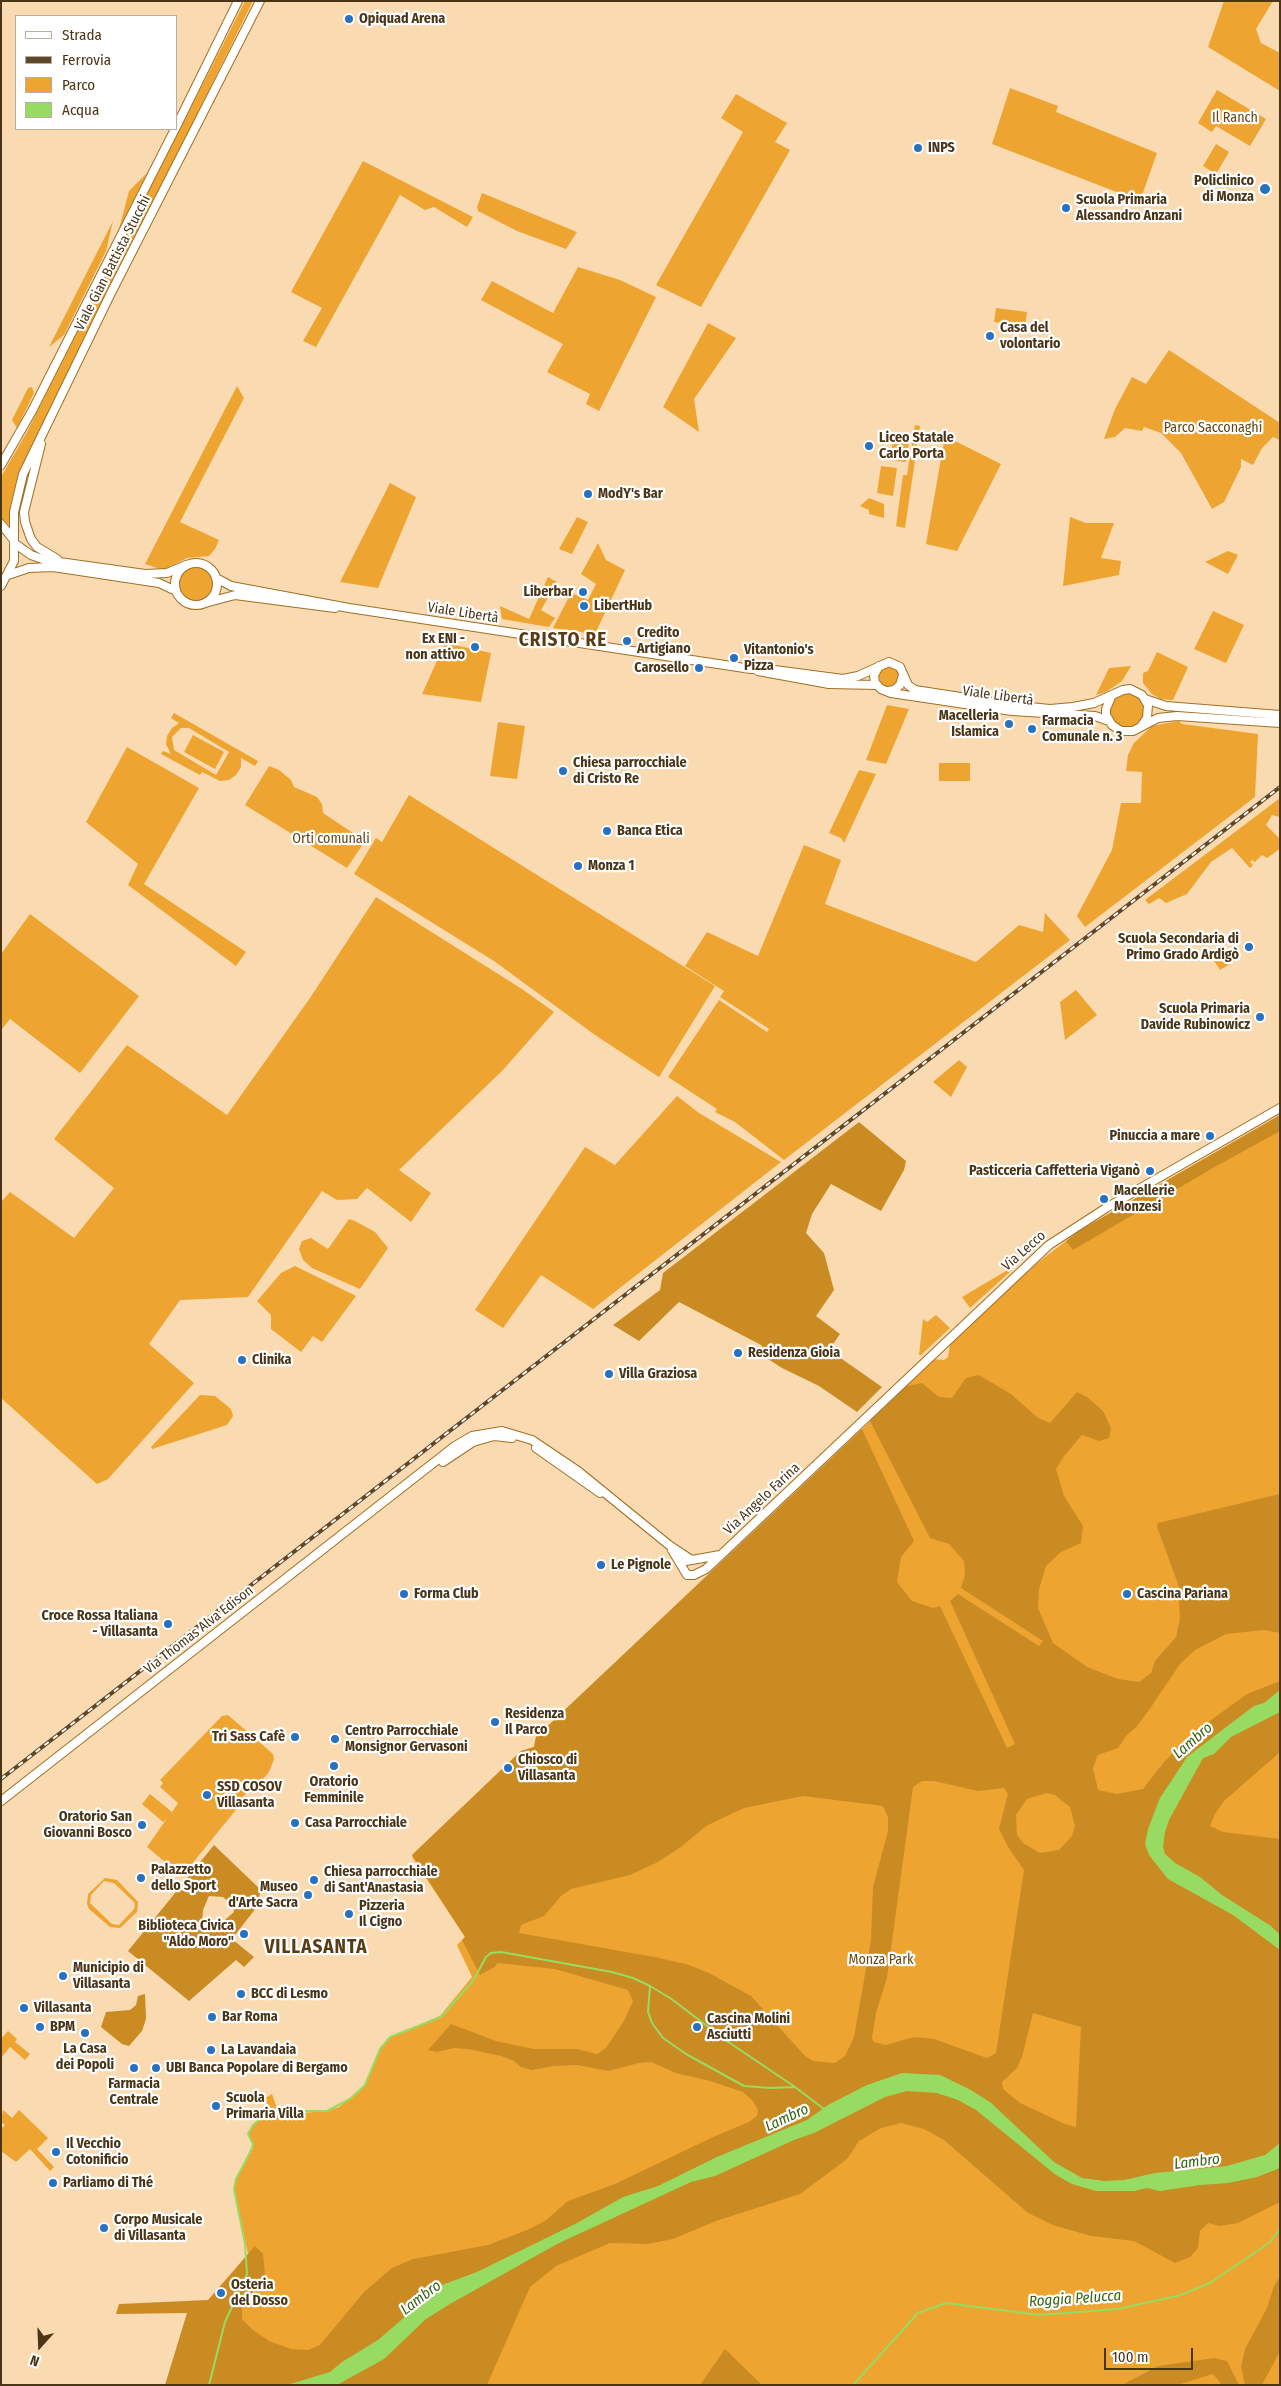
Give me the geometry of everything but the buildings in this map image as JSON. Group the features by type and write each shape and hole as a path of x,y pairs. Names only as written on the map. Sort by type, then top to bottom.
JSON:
{"main road":[{"name":"Viale Gian Battista Stucchi","path":"178,124 238,1"},
{"name":"Viale Gian Battista Stucchi","path":"1,586 14,561 14,512 18,487 46,424 260,1"},
{"name":"Viale Gian Battista Stucchi","path":"1,465 35,405 175,130"},
{"path":"46,424 24,512 25,522 31,538 42,550 53,557 76,564"},
{"path":"1,524 9,531 14,543 38,558 150,575 167,573 186,565 204,564 212,570 216,578 215,592 205,603 189,604 180,598 176,592 156,582 53,567 34,568 8,575"},
{"path":"176,592 176,576 186,565"},
{"name":"Viale Libertà","path":"216,578 235,587 349,608 752,669 767,669 839,679 858,676 889,662 895,663 908,685 914,690 1034,708 1073,708 1111,697 1116,692 1130,689 1136,691 1145,699 1166,706 1280,715"},
{"name":"Viale Libertà","path":"205,603 235,595 320,607 349,608"},
{"path":"880,688 874,675 881,664"},
{"name":"Viale Libertà","path":"752,669 771,675 829,684 880,688 1012,711 1095,716 1108,721 1121,731 1133,731 1158,718 1177,716 1280,723"},
{"name":"Viale Libertà","path":"880,688 891,691 898,688 902,682 903,675"},
{"path":"1108,721 1106,708 1111,697"},
{"path":"1142,726 1148,712 1145,699"},
{"name":"Via Lecco","path":"820,1461 1049,1245 1106,1208 1280,1108"},
{"name":"Via Thomas Alva Edison","path":"1,1801 414,1480 429,1473 474,1442 485,1438 503,1436 531,1445 614,1501 669,1545 691,1559"},
{"name":"Via Angelo Farina","path":"697,1574 712,1564 820,1461"},
{"name":"Via Thomas Alva Edison","path":"669,1545 683,1568"},
{"name":"Via Angelo Farina","path":"691,1559 720,1555"},
{"path":"691,1559 700,1566 697,1574 688,1575 683,1568 684,1562 691,1559"}],"green space":[{"path":"245,1 253,1 18,476 11,503 9,525 1,518 1,477 27,432"},
{"path":"1224,1 1273,1 1256,29 1261,43 1280,53 1280,91 1208,47"},
{"path":"1010,88 1058,106 1056,112 1157,153 1140,201 992,144"},
{"name":"Il Ranch","path":"1217,90 1266,119 1250,146 1216,126 1212,132 1198,123"},
{"path":"736,94 787,123 775,142 790,150 701,307 656,285 743,132 721,118"},
{"path":"1216,144 1229,152 1216,174 1203,166"},
{"path":"363,161 473,217 467,227 434,207 425,210 400,195 316,347 303,341 322,308 291,292"},
{"path":"147,173 119,229 129,191"},
{"path":"482,193 577,232 566,249 517,231 478,211 477,207"},
{"path":"113,221 106,251 64,335 49,347"},
{"path":"578,267 620,280 656,297 599,411 586,404 590,394 547,372 563,344 481,300 492,281 553,313"},
{"path":"996,308 1027,312 1025,326 994,322"},
{"path":"708,323 736,338 694,399 699,432 663,407"},
{"name":"Parco Sacconaghi","path":"1169,350 1280,423 1280,440 1273,437 1262,448 1253,465 1241,459 1241,467 1224,502 1212,509 1181,453 1161,433 1144,427 1142,431 1125,428 1115,437 1104,439 1115,409 1132,377 1146,384"},
{"path":"237,386 244,398 180,522 219,540 215,549 209,556 187,558 163,570 145,564"},
{"path":"32,387 34,393 17,428 12,420 28,388"},
{"path":"915,425 920,426 905,528 896,526 903,475 907,475"},
{"path":"894,433 910,435 906,462 890,460"},
{"path":"945,436 1001,464 957,551 926,544"},
{"path":"881,466 897,468 893,496 877,493"},
{"path":"390,483 416,497 378,588 340,582"},
{"path":"869,498 884,504 884,518 869,514 869,510 860,506"},
{"path":"577,517 588,522 572,554 559,549"},
{"path":"1070,517 1086,523 1114,523 1101,558 1121,561 1119,575 1063,586"},
{"path":"598,543 606,560 625,570 595,634 553,628 571,593 588,600 596,584 581,574"},
{"path":"1228,551 1238,555 1228,574 1205,562"},
{"path":"196,567 208,572 213,584 208,596 196,601 184,596 179,584 184,572"},
{"path":"548,577 557,582 541,610 555,618 549,627 502,619 500,606 529,619"},
{"path":"1213,611 1244,625 1226,663 1194,649"},
{"path":"445,643 491,653 481,702 422,694"},
{"path":"1157,652 1188,667 1173,700 1160,699 1152,694 1143,683 1143,673 1148,671"},
{"path":"1131,666 1122,681 1106,692 1096,695 1109,668"},
{"path":"885,667 893,667 899,673 899,681 893,687 885,687 879,681 879,673"},
{"path":"1127,693 1134,694 1139,698 1143,703 1143,717 1139,722 1134,726 1127,727 1120,726 1115,722 1111,717 1110,710 1111,703 1115,698 1120,694"},
{"path":"887,705 909,709 886,764 866,760"},
{"path":"174,713 258,761 255,766 241,758 241,767 236,775 229,780 220,781 202,772 200,775 161,754 163,751 171,754 166,744 167,736 172,728 179,723 171,718","holes":["181,728 189,728 229,752 216,775 174,750 172,737"]},
{"path":"1179,721 1182,724 1258,734 1255,797 1085,927 1077,916 1112,850 1121,803 1141,803 1142,772 1126,771 1128,755 1134,743 1152,726"},
{"path":"498,722 525,726 517,779 490,776"},
{"path":"193,735 224,752 215,769 184,752"},
{"path":"127,747 199,788 144,884 246,952 236,966 128,885 138,864 86,822"},
{"path":"939,763 970,763 970,781 939,781"},
{"name":"Orti comunali","path":"269,766 279,770 291,780 294,787 317,797 322,804 323,813 365,841 347,868 245,805"},
{"path":"859,770 876,774 844,843 841,838 829,833"},
{"path":"409,795 715,986 659,1077 595,1035 494,961 354,874 376,838 382,842"},
{"path":"1280,798 1280,817 1272,815 1266,825 1280,839 1280,848 1277,851 1267,858 1262,855 1255,862 1252,860 1250,862 1253,865 1250,868 1232,848 1211,862 1187,894 1166,903 1159,898 1149,904 1145,900"},
{"path":"804,845 841,860 825,904 976,962 1019,925 1043,932 1045,913 1070,940 784,1160 735,1122 715,1112 717,1109 668,1077 719,1000 767,1032 769,1029 720,997 724,991 685,966 707,932 758,956"},
{"path":"376,897 522,989 554,1012 503,1070 399,1170 431,1193 411,1222 367,1188 357,1199 337,1200 322,1191 248,1297 180,1300 149,1344 194,1383 108,1479 97,1484 1,1398 1,1202 10,1192 74,1238 114,1188 54,1139 127,1045 227,1115 310,998"},
{"path":"30,914 139,996 80,1073 10,1019 1,1030 1,954"},
{"path":"1233,947 1240,958 1220,970 1213,959"},
{"path":"1076,990 1097,1015 1065,1040 1060,1002"},
{"path":"959,1060 967,1067 951,1097 933,1082"},
{"path":"677,1096 699,1113 781,1162 593,1309 541,1275 503,1328 475,1310 585,1147 615,1165"},
{"name":"Monza Park","path":"1280,1115 1280,2385 169,2385 234,2271 248,2254 234,2189 236,2179 253,2144 248,2134 253,2125 270,2111 265,2098 272,2094 278,2111 301,2113 327,2111 339,2107 365,2085 380,2049 390,2037 440,2016 472,1977 457,1945 465,1937 412,1857 413,1854 521,1751 534,1747 536,1737 806,1484 934,1359 944,1360 948,1357 950,1344 1036,1264 1079,1231"},
{"path":"1280,1115 1280,1131 1073,1250 1066,1241 1079,1231"},
{"path":"859,1122 906,1161 904,1170 881,1211 831,1184 812,1214 806,1233 824,1253 834,1290 816,1316 840,1334 829,1350 882,1387 857,1412 819,1386 782,1368 765,1357 768,1353 761,1345 679,1302 639,1341 613,1325 660,1290 663,1273"},
{"path":"349,1219 375,1232 388,1248 360,1289 312,1268 303,1260 299,1249 302,1241 311,1238 328,1249"},
{"path":"295,1266 356,1296 322,1342 313,1336 301,1352 271,1329 271,1315 257,1301 281,1273"},
{"path":"1011,1268 1012,1270 970,1308 962,1297"},
{"path":"936,1315 950,1328 919,1355 923,1319 927,1322"},
{"path":"979,1375 1011,1394 1038,1418 1050,1423 1077,1392 1087,1397 1103,1411 1111,1428 1109,1438 1099,1441 1082,1435 1064,1456 1056,1469 1064,1496 1083,1526 1081,1543 1061,1552 1046,1566 1039,1589 1038,1608 1053,1643 1087,1667 1118,1679 1139,1682 1151,1673 1155,1661 1176,1637 1180,1619 1178,1584 1157,1527 1158,1523 1280,1494 1280,1633 1264,1630 1226,1634 1195,1650 1180,1664 1149,1710 1118,1748 1098,1755 1093,1768 1098,1790 1117,1794 1143,1789 1164,1762 1196,1731 1247,1694 1280,1681 1280,1752 1224,1801 1215,1814 1210,1826 1223,1832 1280,1839 1280,2202 1238,2223 1220,2226 1208,2223 1200,2231 1198,2248 1190,2257 1175,2263 1134,2241 1091,2236 1053,2225 1028,2213 944,2140 924,2129 901,2123 881,2128 859,2141 847,2159 800,2194 716,2221 673,2239 648,2244 610,2243 556,2266 530,2287 487,2385 165,2385 187,2313 116,2314 119,2304 208,2300 255,2246 263,2254 265,2275 242,2307 242,2319 253,2330 269,2341 291,2349 308,2350 320,2345 364,2292 392,2268 413,2259 488,2245 527,2230 545,2221 568,2201 615,2184 713,2137 749,2122 757,2116 758,2110 752,2100 743,2092 710,2081 676,2073 651,2062 608,2071 577,2065 554,2066 532,2070 521,2067 514,2061 501,2056 468,2049 454,2048 437,2052 428,2050 451,2024 496,2041 534,2049 577,2049 597,2054 606,2048 624,2021 633,2001 628,1990 555,1969 497,1963 495,1967 480,1975 462,1940 465,1937 412,1855 521,1751 534,1747 536,1737 862,1429 914,1541 901,1557 897,1582 912,1601 933,1608 940,1606 1007,1748 1015,1744 950,1601 958,1594 1039,1646 1043,1641 961,1588 965,1575 964,1561 949,1544 930,1538 870,1421 907,1386 922,1383 939,1397 952,1398 966,1378","holes":["922,1781 934,1781 978,1791 1004,1788 1008,1794 999,1829 1008,1847 1024,1870 996,2053 987,2058 934,2039 914,2037 886,2045 874,2042 872,2038 876,2013 887,1978 913,1787","1046,1793 1055,1795 1070,1807 1075,1826 1072,1836 1059,1850 1040,1853 1023,1843 1017,1835 1016,1815 1027,1799","803,1796 883,1806 888,1817 888,1831 873,1887 871,1940 854,2037 845,2056 835,2063 813,2061 805,2056 751,1996 709,1973 686,1964 654,1957 519,1933 521,1925 544,1916 561,1896 571,1889 630,1875 656,1863 681,1847 706,1826 744,1808","1033,2013 1081,2027 1076,2127 1065,2124 1020,2103 1003,2089 1002,2082 1017,2068 1022,2057"]},
{"path":"200,1395 215,1396 231,1409 233,1416 227,1425 152,1449 151,1447"},
{"name":"SSD COSOV Villasanta","path":"228,1715 273,1754 274,1759 269,1772 251,1793 248,1791 242,1798 244,1800 182,1876 147,1847 167,1818 163,1822 142,1804 150,1794 172,1812 178,1803 160,1787 163,1783 160,1780 222,1716"},
{"path":"214,1845 261,1890 256,1908 232,1939 254,1957 244,1967 236,1960 189,2001 128,1951","holes":["209,1896 223,1897 233,1905 234,1912 217,1927 205,1928 202,1922 203,1910"]},
{"path":"105,1878 117,1880 138,1902 137,1912 120,1928 110,1927 89,1909 87,1904 88,1894","holes":["104,1881 114,1883 135,1903 134,1909 119,1925 112,1924 90,1903 91,1895"]},
{"path":"145,1994 146,2019 142,2031 129,2046 122,2044 101,2027 106,2012 130,2010 136,2005 138,1996"},
{"path":"8,2031 17,2039 15,2042 30,2054 25,2060 10,2047 1,2058 1,2039"},
{"path":"3,2110 12,2118 19,2110 48,2138 37,2149 54,2167 50,2171 30,2149 16,2162 1,2151 1,2129 5,2125 1,2122"},
{"path":"1280,2276 1280,2351 1262,2385 1245,2385 1241,2367 1245,2349 1267,2308 1274,2286"},
{"path":"725,2349 762,2385 700,2385"},
{"path":"1214,2358 1227,2361 1239,2385 1222,2385 1213,2374 1177,2385 1122,2385 1158,2366"}],"water":[{"path":"1280,1690 1280,1712 1231,1737 1214,1754 1203,1758 1169,1820 1163,1847 1165,1854 1175,1863 1200,1877 1222,1895 1271,1926 1280,1935 1280,1950 1233,1915 1168,1879 1149,1855 1145,1844 1148,1829 1160,1798 1187,1757 1254,1706 1264,1703"},
{"path":"902,2073 940,2075 969,2089 990,2102 1054,2162 1082,2178 1104,2181 1124,2180 1155,2173 1227,2166 1265,2155 1280,2143 1280,2168 1257,2177 1228,2183 1160,2191 1147,2188 1134,2191 1096,2191 1072,2184 1056,2175 976,2110 958,2100 937,2093 907,2091 885,2097 814,2133 794,2140 715,2176 691,2182 557,2244 426,2319 384,2359 337,2385 287,2385 330,2372 342,2362 378,2340 442,2285 477,2272 577,2223 623,2197 658,2186 717,2157 807,2120 828,2105 867,2085"}],"waterway":[{"name":"Lambro","path":"209,2385 225,2322 247,2274 245,2244 234,2189 236,2179 252,2149 253,2144 248,2134 253,2125 270,2111 327,2111 350,2099 365,2085 380,2049 390,2037 441,2017 473,1981 486,1957 491,1953 501,1952 612,1972 633,1978 650,1986 648,2012 652,2023 663,2038 686,2054 744,2086 795,2087 824,2109"},
{"path":"650,1986 670,1998 727,2041 795,2087"},
{"name":"Roggia Pelucca","path":"853,2385 918,2313 946,2303 1039,2315 1118,2309 1181,2295 1210,2283 1269,2243 1280,2229"}],"railway":[{"path":"1,1779 1280,787"}],"place":[{"name":"Opiquad Arena","path":"349,19"},
{"name":"INPS","path":"918,148"},
{"name":"Policlinico di Monza","path":"1265,189"},
{"name":"Scuola Primaria Alessandro Anzani","path":"1066,208"},
{"name":"Casa del volontario","path":"990,336"},
{"name":"Liceo Statale Carlo Porta","path":"869,446"},
{"name":"ModY's Bar","path":"588,494"},
{"name":"Liberbar","path":"583,592"},
{"name":"LibertHub","path":"584,606"},
{"name":"Credito Artigiano","path":"627,641"},
{"name":"Ex ENI - non attivo","path":"475,647"},
{"name":"Vitantonio's Pizza","path":"734,658"},
{"name":"Carosello","path":"699,668"},
{"name":"Macelleria Islamica","path":"1009,724"},
{"name":"Farmacia Comunale n. 3","path":"1032,729"},
{"name":"Chiesa parrocchiale di Cristo Re","path":"563,771"},
{"name":"Banca Etica","path":"607,831"},
{"name":"Monza 1","path":"578,866"},
{"name":"Scuola Secondaria di Primo Grado Ardigò","path":"1249,947"},
{"name":"Scuola Primaria Davide Rubinowicz","path":"1260,1017"},
{"name":"Pinuccia a mare","path":"1210,1136"},
{"name":"Pasticceria Caffetteria Viganò","path":"1150,1171"},
{"name":"Macellerie Monzesi","path":"1104,1199"},
{"name":"Residenza Gioia","path":"738,1353"},
{"name":"Clinika","path":"242,1360"},
{"name":"Villa Graziosa","path":"609,1374"},
{"name":"Le Pignole","path":"601,1565"},
{"name":"Forma Club","path":"404,1594"},
{"name":"Cascina Pariana","path":"1127,1594"},
{"name":"Croce Rossa Italiana - Villasanta","path":"168,1624"},
{"name":"Residenza Il Parco","path":"495,1722"},
{"name":"Tri Sass Cafè","path":"295,1737"},
{"name":"Centro Parrocchiale Monsignor Gervasoni","path":"335,1739"},
{"name":"Oratorio Femminile","path":"334,1766"},
{"name":"Chiosco di Villasanta","path":"508,1768"},
{"name":"SSD COSOV Villasanta","path":"207,1795"},
{"name":"Casa Parrocchiale","path":"295,1823"},
{"name":"Oratorio San Giovanni Bosco","path":"142,1825"},
{"name":"Palazzetto dello Sport","path":"141,1878"},
{"name":"Chiesa parrocchiale di Sant'Anastasia","path":"314,1880"},
{"name":"Museo d'Arte Sacra","path":"308,1895"},
{"name":"Pizzeria Il Cigno","path":"349,1914"},
{"name":"Biblioteca Civica \"Aldo Moro\"","path":"244,1934"},
{"name":"Municipio di Villasanta","path":"63,1976"},
{"name":"BCC di Lesmo","path":"241,1994"},
{"name":"Villasanta","path":"24,2008"},
{"name":"Bar Roma","path":"212,2017"},
{"name":"BPM","path":"40,2027"},
{"name":"Cascina Molini Asciutti","path":"697,2027"},
{"name":"La Casa dei Popoli","path":"85,2033"},
{"name":"La Lavandaia","path":"211,2050"},
{"name":"Farmacia Centrale","path":"134,2068"},
{"name":"UBI Banca Popolare di Bergamo","path":"156,2068"},
{"name":"Scuola Primaria Villa","path":"216,2106"},
{"name":"Il Vecchio Cotonificio","path":"56,2152"},
{"name":"Parliamo di Thé","path":"53,2183"},
{"name":"Corpo Musicale di Villasanta","path":"104,2228"},
{"name":"Osteria del Dosso","path":"221,2293"}],"district":[{"name":"CRISTO RE","path":"563,641"},
{"name":"VILLASANTA","path":"316,1948"}]}
